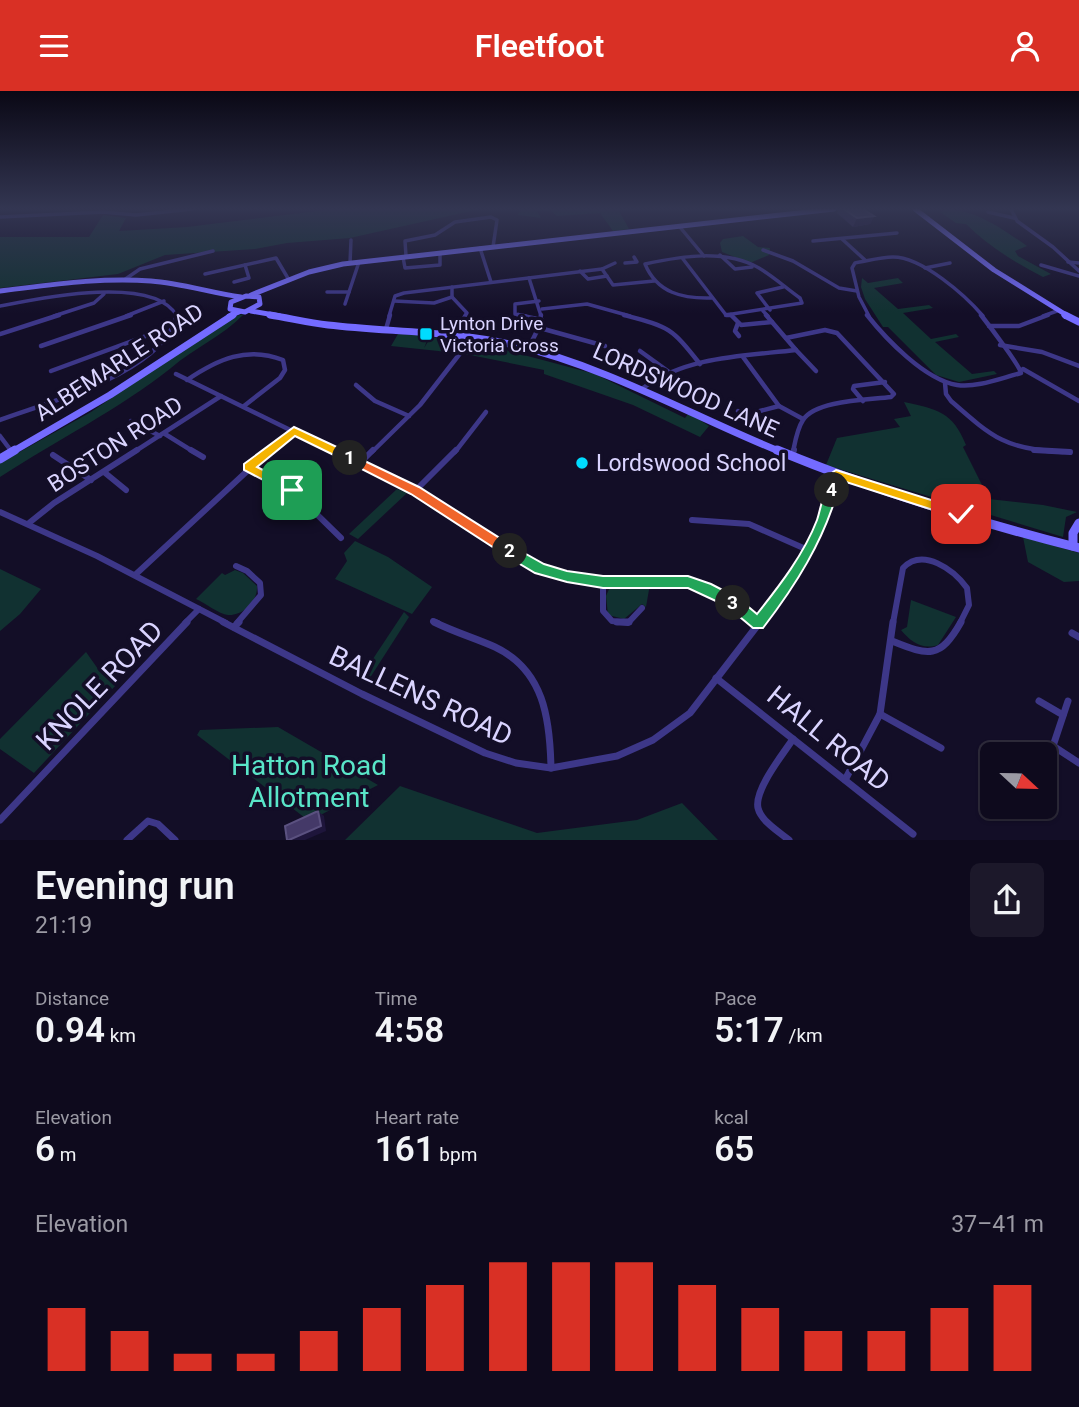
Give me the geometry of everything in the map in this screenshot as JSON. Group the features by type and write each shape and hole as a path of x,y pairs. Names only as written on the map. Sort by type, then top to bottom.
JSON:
{"street":[{"path":"350,263 351,244"},
{"path":"405,244 405,267 410,269 440,265 440,253"},
{"name":"LORDSWOOD LANE","path":"0,291 76,282 124,280 183,284 241,297 289,279 350,263 520,244"},
{"path":"694,244 704,256"},
{"path":"847,244 865,260"},
{"path":"958,244 1057,311 1079,322"},
{"path":"1046,244 1079,274"},
{"path":"480,248 491,282"},
{"path":"763,250 793,261 839,288 857,291"},
{"path":"124,280 140,269 213,251"},
{"path":"719,255 735,269 755,267"},
{"path":"625,263 635,259 645,264 719,255 755,267 800,298 802,303 731,316"},
{"path":"1023,369 1021,373 965,385 945,383 920,366 871,320 857,291 853,265 865,260 901,257 925,268 974,306 1000,345 1023,369 1079,401"},
{"path":"205,274 276,258 289,279"},
{"path":"683,259 723,313 738,323 772,322"},
{"path":"345,304 359,262"},
{"path":"1068,262 1079,263"},
{"path":"386,329 398,294 602,269 615,263"},
{"path":"925,268 950,263"},
{"path":"645,264 654,281 664,291 687,297 712,298"},
{"path":"234,282 249,278 246,265"},
{"path":"1041,265 1079,274"},
{"path":"602,269 615,285 654,281"},
{"path":"580,271 588,279 607,277"},
{"path":"528,349 542,320 542,309 529,278"},
{"path":"452,287 452,297 467,313 459,325"},
{"path":"770,310 757,293 783,287"},
{"path":"251,311 261,302 269,288"},
{"path":"327,292 349,292"},
{"name":"LORDSWOOD LANE","path":"220,293 239,312 267,313 313,323 472,338 580,363 643,389 715,425 836,474 1032,536 1076,547"},
{"path":"0,334 89,305 104,294"},
{"path":"0,306 55,296 104,294 140,296 164,301 177,315 172,333 158,349 131,366 0,420"},
{"path":"251,295 261,302 267,313"},
{"name":"LORDSWOOD LANE","path":"231,306 241,297"},
{"path":"394,301 434,303 452,297"},
{"path":"41,346 164,301"},
{"path":"539,301 515,305 513,309 514,314 542,320"},
{"path":"542,309 587,303 661,324 676,333 700,364"},
{"name":"ALBEMARLE ROAD","path":"223,319 231,306"},
{"path":"763,311 816,371"},
{"path":"989,325 1019,326 1057,311"},
{"name":"ALBEMARLE ROAD","path":"0,459 110,395 223,319 239,312"},
{"path":"738,323 735,331 739,337"},
{"path":"540,328 605,346"},
{"path":"786,338 825,330 837,333 894,392 891,397 816,409 803,419 792,457"},
{"path":"51,371 154,333 172,333"},
{"path":"360,463 442,379 472,338"},
{"path":"1000,345 1042,352 1079,366"},
{"path":"643,389 669,372 700,364 796,350"},
{"path":"640,351 669,372"},
{"path":"187,380 216,361 236,354 259,354 283,360 285,370 280,378 244,406"},
{"path":"743,357 779,406 789,414 803,419"},
{"path":"176,375 415,491 540,569 603,582 688,582 706,588 734,604 758,623"},
{"path":"863,401 853,389 855,386 885,382"},
{"path":"945,383 946,394 951,401 1004,445 1021,450 1070,452"},
{"path":"356,385 375,401 408,416"},
{"name":"BOSTON ROAD","path":"29,523 221,396"},
{"path":"738,411 757,418 760,411 779,406"},
{"path":"415,491 453,454 486,412"},
{"path":"131,421 203,457"},
{"path":"135,575 248,467 294,431"},
{"path":"0,436 12,452"},
{"path":"53,455 91,480"},
{"path":"248,467 292,490 341,538"},
{"path":"104,472 126,490"},
{"name":"BALLENS ROAD","path":"0,512 29,523 135,575 234,628 485,753 516,763 551,768 617,756 653,740 690,713 787,586 823,522 836,474"},
{"path":"692,520 751,524 808,550"},
{"path":"1076,547 1073,533 1079,523"},
{"path":"845,780 880,714 899,580 904,565 912,561 931,561 953,571 966,584 970,595 968,609 947,646 939,652 925,652 892,641"},
{"path":"234,628 261,595 260,583 247,571 236,566"},
{"path":"603,582 603,611 612,621 628,623 642,608"},
{"name":"KNOLE ROAD","path":"0,820 199,609"},
{"path":"433,621 503,652 524,666 539,684 550,724 551,768"},
{"name":"HALL ROAD","path":"716,678 913,834"},
{"path":"1038,701 1063,715"},
{"path":"1068,702 1054,747 1079,763"},
{"path":"880,714 941,748"},
{"path":"789,840 762,816 757,805 759,794 793,739"},
{"path":"127,840 148,821 158,824 175,840"}],"green space":[{"path":"0,244 282,244 255,249 165,255 118,274 0,288"},
{"path":"720,244 754,244 770,248 769,255 750,263 722,252"},
{"path":"990,244 1024,244 1027,246 1015,251 1018,256 1051,274 1043,277"},
{"path":"862,278 868,283 898,278 903,283 874,288 898,309 929,305 933,308 903,313 931,339 956,334 959,337 935,342 972,374 994,371 997,374 959,382 936,375 888,327 883,327 865,299 861,287"},
{"path":"244,314 130,398 0,477 0,463 91,412 228,318"},
{"path":"398,334 429,336 424,348 431,337 459,340 463,344 457,353 391,346"},
{"path":"483,344 595,374 685,418 689,413 709,426 700,437 633,405 544,374 544,370 465,354 470,347"},
{"path":"904,402 935,410 955,425 989,499 1077,512 1066,517 1063,537 826,465 837,438 900,427 894,419 911,416"},
{"path":"397,489 407,493 358,539 349,534"},
{"path":"1023,537 1079,553 1079,581 1064,582 1028,562"},
{"path":"355,541 388,557 432,587 412,614 335,579 347,561 344,553"},
{"path":"0,569 41,589 20,614 0,631"},
{"path":"235,570 243,573 257,586 255,597 244,610 228,615 196,599 222,573 225,575"},
{"path":"650,584 646,607 642,604 624,619 608,615 606,596 610,587"},
{"path":"911,600 956,617 938,645 917,644 901,630 907,627"},
{"path":"404,612 409,617 366,684 359,680"},
{"path":"86,652 98,669 116,685 34,773 0,749 0,739"},
{"name":"Hatton Road Allotment","path":"278,727 378,785 309,821 197,735 200,730"},
{"path":"400,786 537,833 637,820 682,803 718,840 345,840"}],"building":[{"path":"318,811 321,826 287,840 285,826"}],"place":[{"name":"Lynton Drive Victoria Cross","path":"426,334"},
{"name":"Lordswood School","path":"582,463"}],"route":[{"path":"292,490 248,467 294,431 415,491 540,569 603,582 688,582 706,588 734,604 758,623 787,586 823,522 836,474 961,514"}]}
